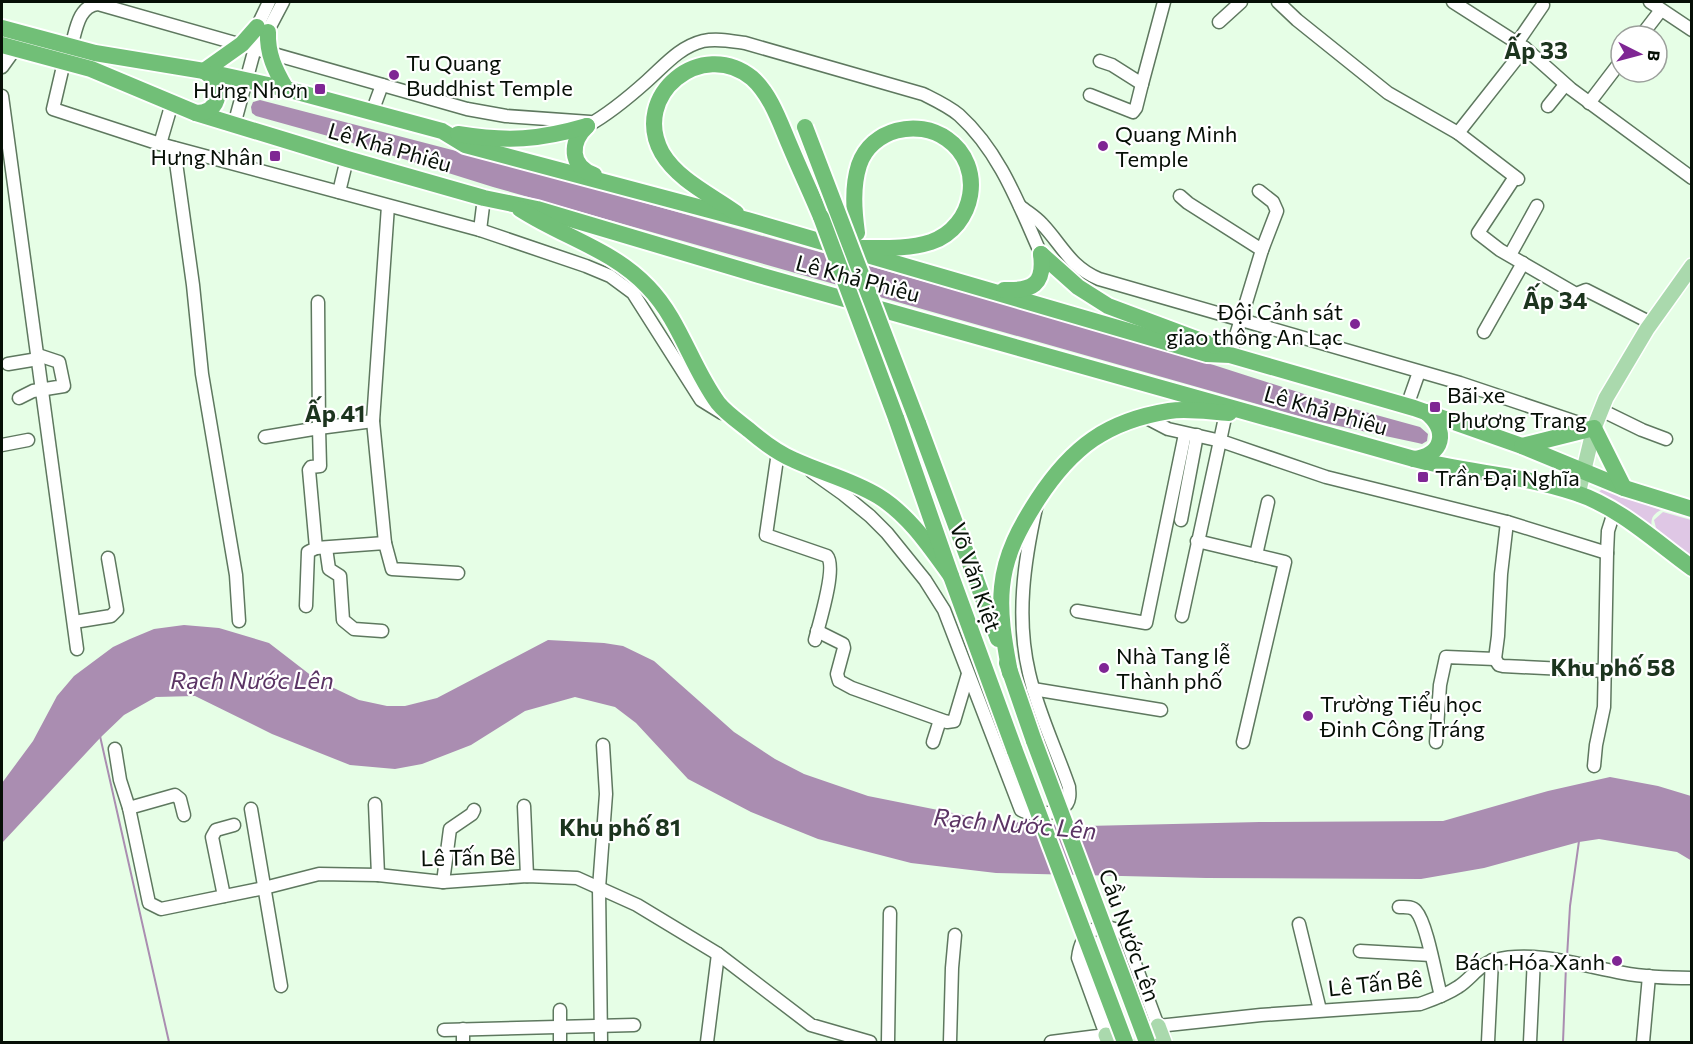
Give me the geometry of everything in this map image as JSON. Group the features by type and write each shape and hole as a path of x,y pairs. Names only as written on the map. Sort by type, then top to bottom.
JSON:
{"highway":[{"name":"Lê Khả Phiêu","path":"2,27 67,55 90,69 196,114 234,126 484,198 537,209 1414,459 1448,468 1542,484 1578,494 1614,512 1692,568"},
{"path":"255,48 263,30"},
{"path":"196,114 209,111 218,95 216,82 204,71 255,48 263,30"},
{"name":"Lê Khả Phiêu","path":"8,47 204,71 286,89 442,131 465,145 747,220 1208,354 1230,355 1407,406 1522,446 1624,488 1692,509"},
{"path":"255,48 276,71 286,89"},
{"name":"Võ Văn Kiệt","path":"747,220 688,181 663,155 658,143 654,119 663,91 684,73 711,64 736,69 752,78 768,98 781,120 821,217 896,418 1015,751"},
{"path":"442,131 513,140 538,138 591,124"},
{"path":"591,124 579,134 575,144 576,162 588,173 616,185"},
{"path":"805,127 918,423"},
{"path":"843,248 902,247 932,242 952,230 966,211 972,182 966,163 955,145 934,132 923,129 903,129 883,136 873,144 859,164 854,190 855,219 874,296 918,423"},
{"path":"512,204 544,224 623,264 665,308 720,405 750,432 778,452 870,492 896,509 910,523 951,576"},
{"path":"985,290 1021,290 1034,285 1042,271 1041,254"},
{"path":"1041,254 1078,287 1108,306 1211,344 1230,355"},
{"path":"1010,673 1001,615 1002,587 1011,546 1024,535 1038,499 1068,458 1106,430 1128,421 1171,411 1263,416"},
{"path":"1414,459 1430,454 1437,448 1440,441 1437,424 1426,412"},
{"name":"Võ Văn Kiệt","path":"918,423 1035,741"},
{"path":"1522,446 1594,428 1624,488"},
{"name":"Lê Khả Phiêu","path":"1584,473 1600,485 1634,499 1692,517"},
{"name":"Cầu Nước Lên","path":"1035,741 1147,1042"},
{"name":"Cầu Nước Lên","path":"1015,751 1125,1042"}],"main road":[{"path":"1578,494 1594,428 1606,398 1651,323 1691,268"},
{"path":"1158,1026 1164,1042"}],"street":[{"path":"263,30 269,2"},
{"path":"263,30 283,2"},
{"path":"1090,95 1133,112 1136,108 1164,2"},
{"path":"1219,22 1241,2"},
{"path":"1278,2 1388,93 1458,133 1517,178 1478,233 1576,294 1586,290 1651,323"},
{"path":"1453,2 1521,45 1565,85 1692,178"},
{"path":"1650,2 1692,30"},
{"path":"750,432 702,400 633,293 610,276 480,230 174,148 52,110 67,55 82,14 92,3 101,4 494,115 591,124 620,104 671,58 687,47 716,39 745,43 923,94 945,105 959,115 995,156 1041,254"},
{"path":"1458,133 1521,45 1543,4"},
{"path":"1650,24 1661,10"},
{"path":"2,67 8,47"},
{"path":"234,126 255,48"},
{"path":"1100,62 1113,65 1142,84"},
{"path":"1589,103 1609,77"},
{"path":"372,112 382,85"},
{"path":"1548,106 1565,85"},
{"path":"2,96 77,649"},
{"path":"160,144 172,103"},
{"path":"174,148 193,285 202,374 236,575 239,621"},
{"path":"339,192 347,159"},
{"path":"1230,355 1276,211 1273,202 1259,191"},
{"path":"1180,196 1262,250"},
{"path":"480,230 484,198"},
{"path":"388,206 373,421 386,543 392,569 458,573"},
{"path":"1020,206 1041,222 1057,245 1082,270 1112,284 1419,372 1529,405 1594,428"},
{"path":"1510,255 1538,206"},
{"path":"1484,332 1523,263"},
{"path":"318,302 320,466 311,467 309,470 321,548 329,569 340,576 343,621 354,629 382,631"},
{"path":"8,364 38,357 59,362 64,386 33,391 19,398"},
{"path":"1407,406 1419,372"},
{"path":"1601,410 1666,439"},
{"path":"1182,616 1226,413"},
{"path":"1145,417 1168,429 1221,441 1326,477 1507,522 1607,553"},
{"path":"265,437 373,421"},
{"path":"1181,520 1191,434"},
{"path":"1077,611 1146,624 1191,434"},
{"path":"2,445 28,440"},
{"path":"778,452 766,535 827,556 830,560 828,586 816,635 843,644 837,674 839,681 852,688 951,722 954,720 968,674"},
{"path":"796,461 855,504 887,533 925,580 944,610 1021,810 1029,814 1047,814 1064,807 1070,799 1069,787 1033,689 1029,672 1022,628 1024,535"},
{"path":"855,504 870,492"},
{"path":"1256,555 1268,502"},
{"path":"1594,766 1604,707 1608,531 1614,512"},
{"path":"1507,522 1495,659 1499,665 1503,666 1605,671"},
{"path":"1197,541 1285,562 1243,742"},
{"path":"306,606 308,552 321,548 386,543"},
{"path":"74,622 111,616 117,610 108,558"},
{"path":"1436,742 1440,685 1446,657 1495,659"},
{"path":"1033,689 1161,710"},
{"path":"933,742 940,720"},
{"path":"601,1042 599,888 606,794 603,745"},
{"name":"Lê Tấn Bê","path":"115,749 120,780 129,808 149,903 161,909 319,874 378,875 443,882 527,876 577,878 637,905 718,954 811,1025 870,1042"},
{"path":"129,808 175,795 180,799 184,815"},
{"path":"375,804 378,875"},
{"path":"524,806 527,876"},
{"path":"251,809 281,986"},
{"path":"443,882 450,829 472,814 474,810"},
{"path":"224,896 212,837 216,830 234,825"},
{"path":"1399,907 1410,907 1418,913 1441,996"},
{"path":"888,1042 890,913"},
{"path":"1299,924 1320,1010"},
{"path":"1051,1042 1107,1039 1079,963 1079,946 1084,936 1104,927 1116,929 1124,934 1158,1026"},
{"path":"950,1042 951,968 955,935"},
{"path":"1360,951 1431,955"},
{"path":"707,1042 718,954"},
{"path":"1530,1042 1534,958"},
{"path":"1488,1042 1492,960 1550,959 1571,961 1623,973 1692,978"},
{"name":"Lê Tấn Bê","path":"1158,1026 1320,1010 1420,1004 1461,986 1476,971 1492,960"},
{"path":"1643,1042 1649,976"},
{"path":"560,1010 560,1042"},
{"path":"444,1030 634,1025"},
{"path":"463,1029 463,1042"}],"shaded area":[{"path":"1602,489 1661,510 1653,517 1652,528 1598,493"},
{"path":"1663,512 1691,520 1691,557 1656,528 1654,520"}],"water":[{"path":"260,100 514,166 1164,349 1329,402 1420,427 1428,434 1427,441 1422,444 1320,422 493,187 346,141 256,116 252,113 251,107 253,102"},
{"name":"Rạch Nước Lên","path":"184,625 219,628 269,643 317,680 359,700 387,706 405,706 437,698 548,640 623,646 654,661 734,732 775,759 804,774 868,796 993,821 1086,826 1443,821 1548,791 1610,777 1658,786 1691,796 1692,861 1677,852 1599,839 1579,842 1484,868 1421,879 1206,878 996,873 911,863 818,839 751,812 688,779 636,723 615,707 575,697 525,711 471,745 422,764 395,769 350,765 272,734 195,696 156,697 124,715 2,843 2,783 33,741 57,696 74,676 113,647 154,629"}],"waterway":[{"path":"100,736 169,1042"},
{"path":"1567,957 1570,906 1579,841"},
{"path":"1563,1042 1566,966"}],"place":[{"name":"Tu Quang Buddhist Temple","path":"394,75"},
{"name":"Hưng Nhơn","path":"320,89"},
{"name":"Quang Minh Temple","path":"1103,146"},
{"name":"Hưng Nhân","path":"275,156"},
{"name":"Đội Cảnh sát giao thông An Lạc","path":"1355,324"},
{"name":"Bãi xe Phương Trang","path":"1435,407"},
{"name":"Trần Đại Nghĩa","path":"1423,477"},
{"name":"Nhà Tang lễ Thành phố","path":"1104,668"},
{"name":"Trường Tiểu học Đinh Công Tráng","path":"1308,716"},
{"name":"Bách Hóa Xanh","path":"1617,961"}],"district":[{"name":"Ấp 33","path":"1536,49"},
{"name":"Ấp 34","path":"1555,299"},
{"name":"Ấp 41","path":"335,412"},
{"name":"Khu phố 58","path":"1613,666"},
{"name":"Khu phố 81","path":"620,826"}]}
